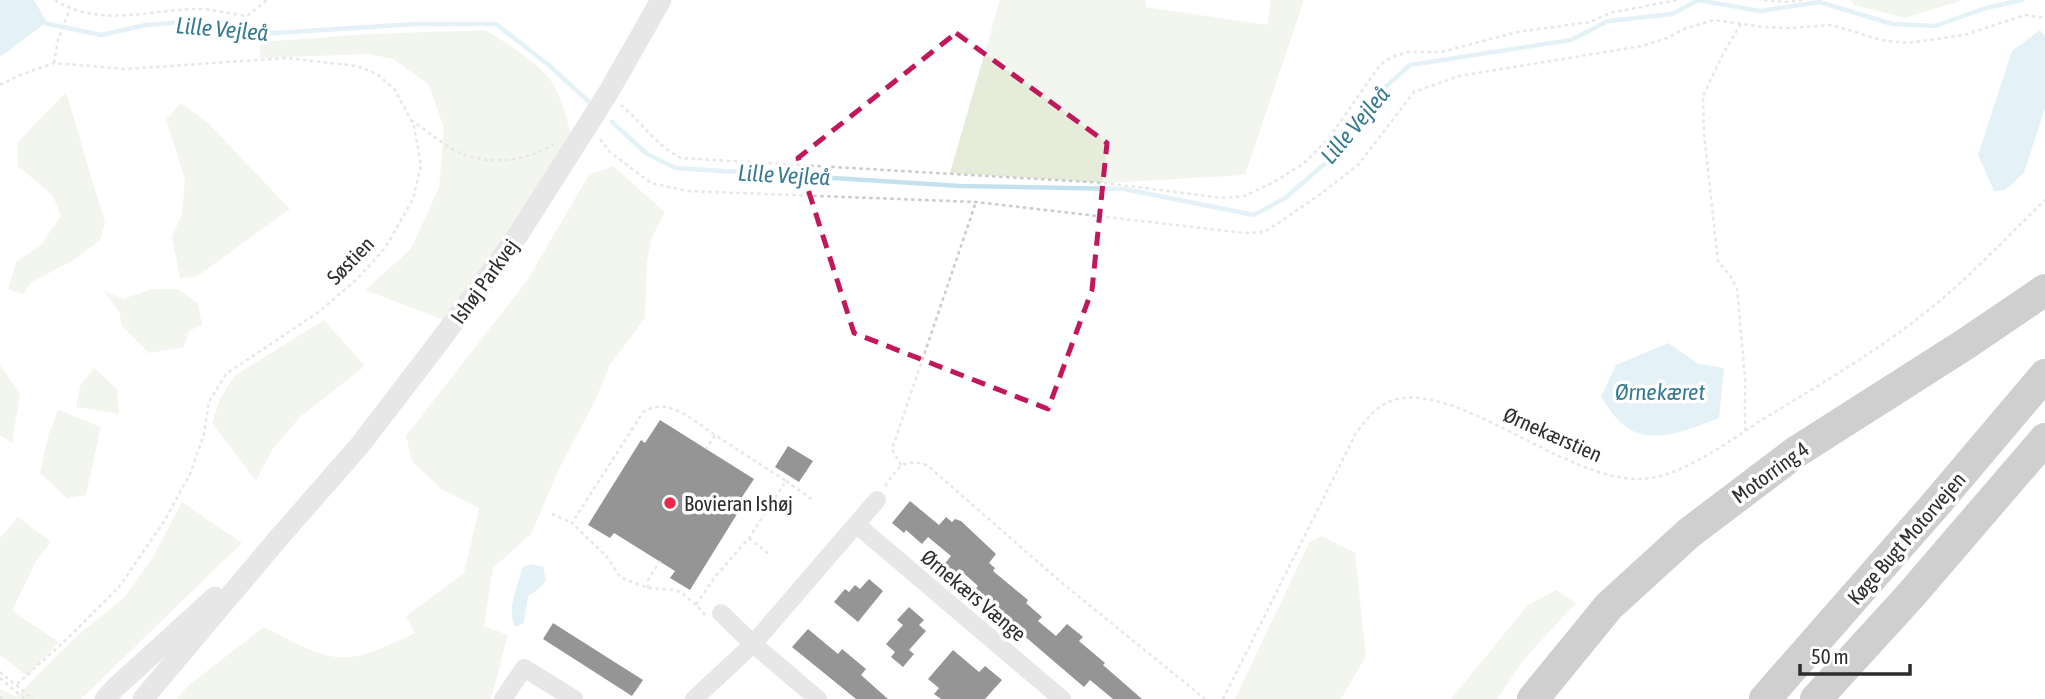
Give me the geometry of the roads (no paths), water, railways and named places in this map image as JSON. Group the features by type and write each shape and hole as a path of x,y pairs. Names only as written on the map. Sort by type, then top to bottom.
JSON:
{"highway":[{"name":"Motorring 4","path":"1533,699 1609,606 1689,533 1796,452 1965,345 2045,290"},
{"name":"Køge Bugt Motorvejen","path":"1765,699 1936,505 2045,375"},
{"name":"Køge Bugt Motorvejen","path":"1816,699 1910,596 2045,439"},
{"path":"1846,699 1910,596"}],"street":[{"name":"Ishøj Parkvej","path":"143,699 360,445 439,342 516,238 608,93 661,0"},
{"path":"694,699 753,644 877,500"},
{"name":"Ørnekærs Vænge","path":"857,525 1062,699"},
{"name":"Ishøj Parkvej","path":"105,699 276,541"},
{"path":"717,618 753,644 818,699"},
{"path":"503,699 524,668 574,699"}],"water":[{"path":"0,0 34,0 47,22 0,57"},
{"path":"2040,30 2045,36 2045,108 2024,173 2005,190 1994,191 1978,155 2012,51"},
{"name":"Ørnekæret","path":"1668,343 1699,364 1724,368 1719,418 1682,431 1657,436 1632,431 1621,423 1601,397 1616,365"},
{"path":"531,564 543,567 546,580 528,596 524,623 515,627 512,613 514,597 523,567"}],"waterway":[{"name":"Lille Vejleå","path":"612,122 647,154 675,168 961,186 1124,189 1254,215 1285,198 1336,154 1380,92 1410,65 1571,40 1608,21 1672,14 1698,0 1760,11 1820,2 1892,24 1935,26 1986,8 2022,0"},
{"name":"Lille Vejleå","path":"44,23 101,35 146,25 198,21 260,34 415,24 496,24 550,66 588,101"}],"place":[{"name":"Bovieran Ishøj","path":"670,503"}]}
